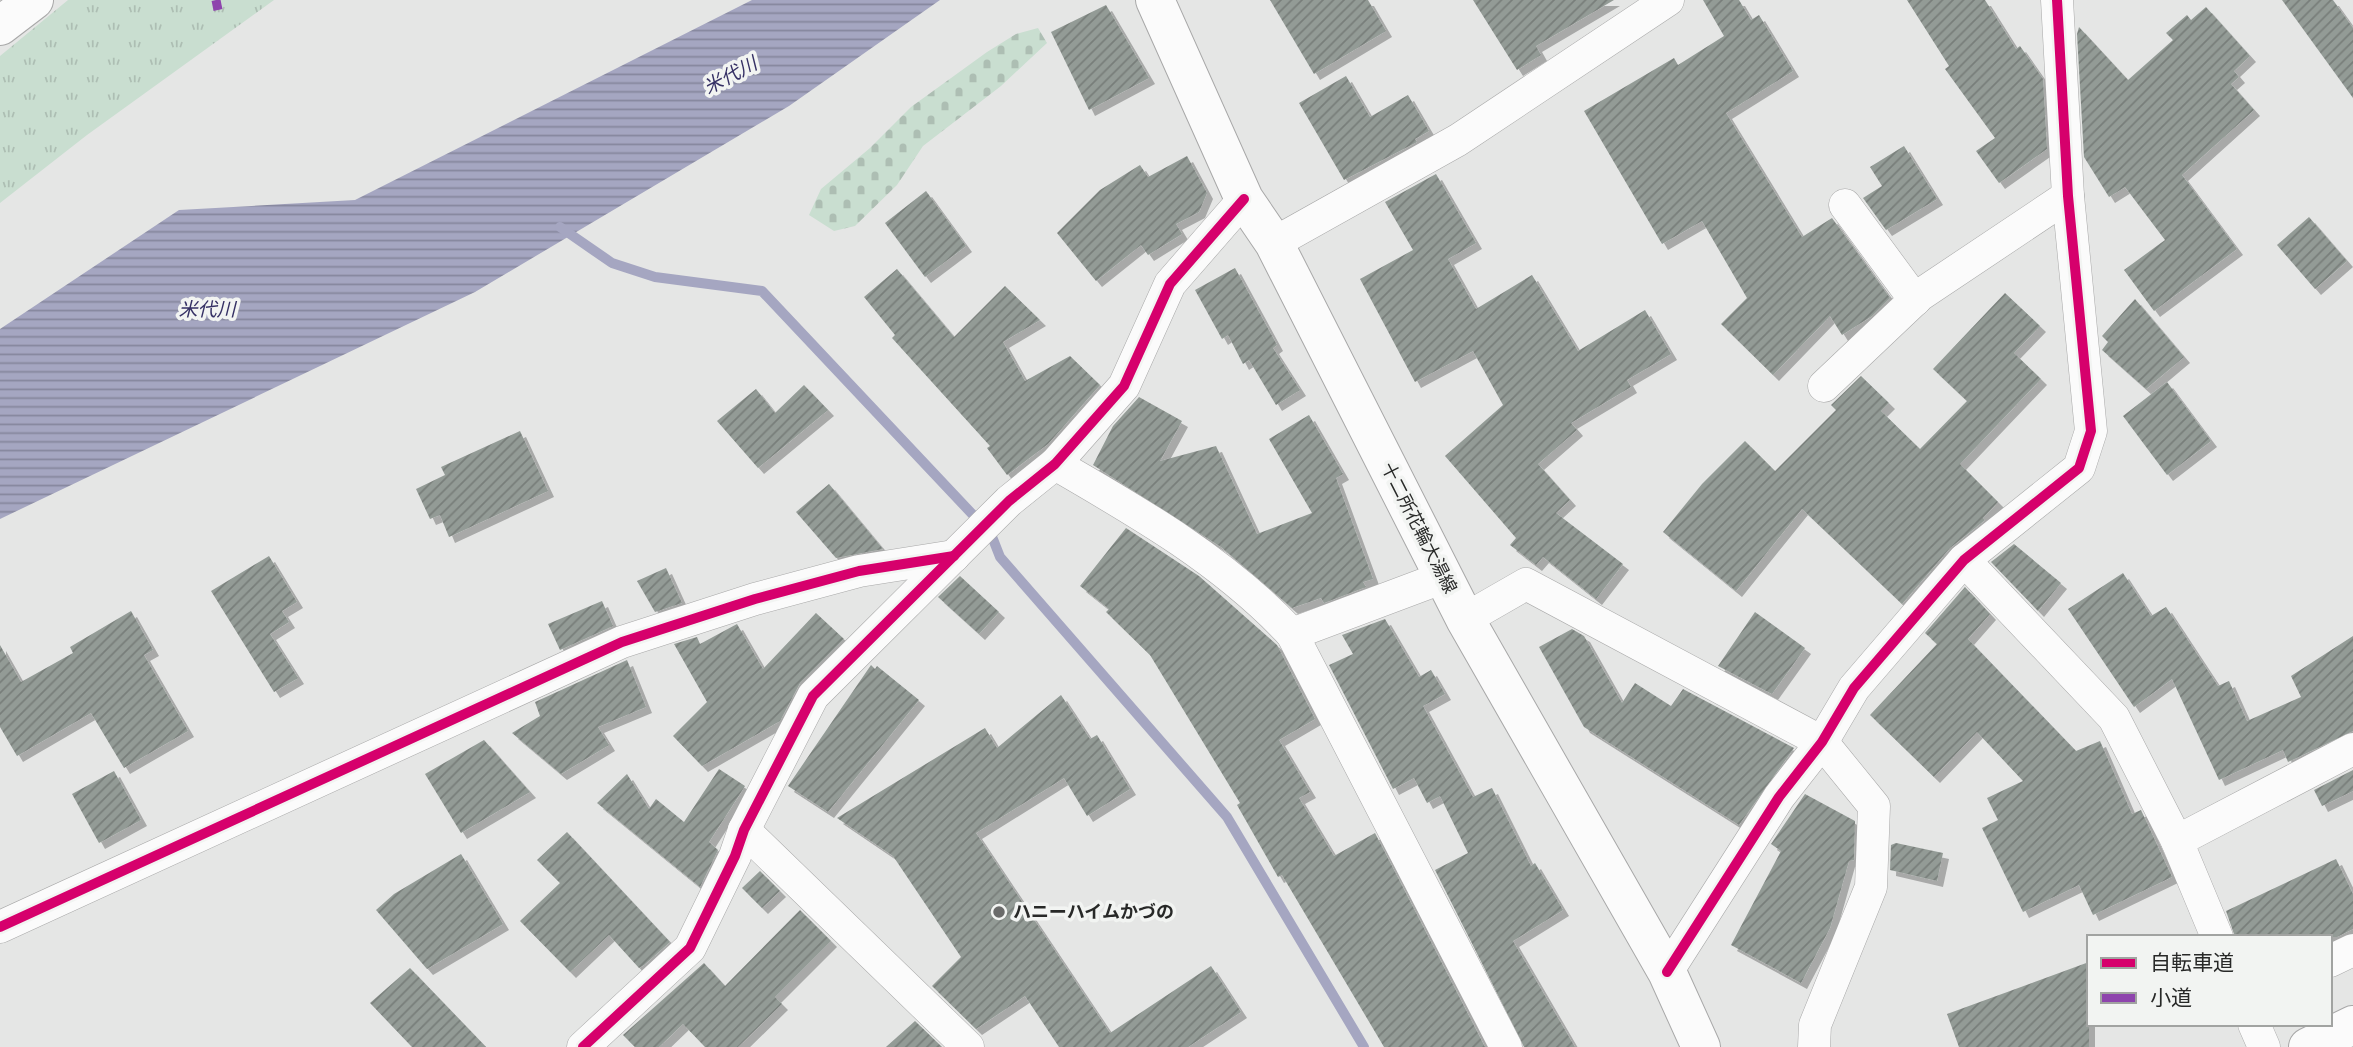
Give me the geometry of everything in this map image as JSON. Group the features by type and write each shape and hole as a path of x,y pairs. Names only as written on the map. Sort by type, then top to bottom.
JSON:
{"main road":[{"path":"0,26 34,0"},
{"name":"十二所花輪大湯線","path":"1155,0 1244,199 1274,243 1465,619 1667,972 1701,1047"},
{"path":"2308,1047 2353,1025"}],"street":[{"path":"1274,243 1458,140 1668,0"},
{"path":"1667,972 1779,797 1822,742 1854,688 1964,560 2079,468 2091,431 2068,196 2057,0"},
{"path":"1824,386 1915,300 2068,196"},
{"path":"583,1047 690,948 736,856 744,830 813,696 1009,501 1055,464 1124,386 1170,284 1244,199"},
{"path":"1845,205 1915,300"},
{"path":"1055,464 1171,531 1269,608 1292,634 1506,1047"},
{"path":"0,927 622,642 755,599 859,571 954,556"},
{"path":"1964,560 2032,628 2114,718 2177,841 2216,935"},
{"path":"1292,634 1444,577"},
{"path":"1465,619 1526,584 1822,742 1874,806 1871,887 1815,1025 1814,1047"},
{"path":"2177,841 2353,748"},
{"path":"744,830 968,1047"},
{"path":"2332,960 2353,950"},
{"path":"2255,1026 2264,1047"}],"green space":[{"path":"68,0 274,0 87,135 0,203 0,56"},
{"path":"1038,28 1047,43 1001,86 923,146 897,185 855,226 834,231 809,215 821,189 870,148 911,107 987,52 1016,34"}],"water":[{"name":"米代川","path":"752,0 940,0 789,106 475,292 0,519 0,329 179,210 355,200"}],"building":[{"path":"1270,0 1368,0 1386,31 1314,74"},
{"path":"1473,0 1614,0 1536,46 1541,55 1517,70"},
{"path":"1703,0 1739,0 1751,20 1759,15 1793,71 1726,113 1802,237 1832,218 1890,298 1872,316 1842,335 1830,316 1773,375 1721,324 1747,298 1702,221 1662,244 1584,111 1674,58 1678,65 1724,36"},
{"path":"1907,0 1985,0 2016,49 2020,46 2043,79 2047,149 1999,183 1976,151 1995,138 1945,69 1949,66"},
{"path":"2282,0 2333,0 2353,28 2353,98"},
{"path":"1106,5 1149,78 1089,110 1051,32"},
{"path":"2206,7 2250,56 2234,71 2239,77 2231,84 2254,110 2182,175 2237,249 2154,311 2124,270 2165,240 2125,187 2109,197 2084,157 2077,34 2079,27 2128,80 2173,40 2166,33 2187,15 2191,20"},
{"path":"1346,76 1370,117 1408,95 1429,131 1415,139 1417,142 1344,180 1299,103"},
{"path":"1904,146 1937,199 1886,230 1863,198 1882,186 1870,167"},
{"path":"1187,156 1207,193 1199,212 1176,224 1182,234 1148,255 1141,245 1096,281 1057,233 1100,190 1140,165 1148,177"},
{"path":"1436,174 1476,243 1448,259 1476,309 1532,275 1578,351 1645,310 1671,354 1627,380 1631,387 1571,423 1577,430 1538,464 1570,500 1556,513 1623,564 1596,599 1543,557 1536,565 1510,545 1516,538 1445,456 1503,405 1473,351 1415,382 1360,279 1413,250 1385,202"},
{"path":"926,191 966,246 925,277 885,223"},
{"path":"2309,217 2347,261 2315,289 2277,245"},
{"path":"1235,268 1277,345 1273,348 1300,390 1276,405 1249,360 1243,364 1228,335 1222,339 1195,290"},
{"path":"897,269 954,337 1005,286 1040,320 1003,342 1025,381 1070,356 1100,385 1048,444 1007,475 987,448 990,446 892,338 895,335 864,297"},
{"path":"2005,293 2040,326 2014,353 2041,379 1960,464 1998,502 1983,518 1985,520 1950,548 1902,604 1802,509 1736,591 1663,532 1702,484 1745,441 1775,471 1836,410 1831,405 1861,376 1889,403 1881,411 1920,449 1967,401 1933,369"},
{"path":"2135,299 2184,357 2146,389 2102,350 2108,342 2102,336"},
{"path":"2167,382 2211,441 2167,475 2123,416"},
{"path":"804,385 828,410 758,468 717,421 756,389 775,413"},
{"path":"1139,397 1182,421 1160,461 1216,446 1257,534 1312,513 1269,439 1309,415 1343,474 1336,478 1373,579 1363,582 1366,587 1324,603 1321,598 1292,608 1221,547 1093,465 1113,426"},
{"path":"520,431 548,491 449,537 440,515 430,519 416,489 445,475 441,467"},
{"path":"829,484 883,549 836,558 796,512"},
{"path":"1126,528 1199,576 1277,645 1315,719 1279,740 1310,792 1299,798 1334,856 1375,833 1485,1047 1384,1047 1282,875 1278,877 1237,805 1240,803 1150,655 1106,612 1109,609 1080,586"},
{"path":"2014,544 2061,583 2038,611 1991,562"},
{"path":"269,556 297,602 282,611 289,622 270,634 298,678 274,692 211,591"},
{"path":"666,568 682,603 655,612 637,581"},
{"path":"2123,573 2151,616 2166,607 2218,686 2229,681 2247,721 2301,697 2291,676 2353,636 2353,731 2288,762 2283,750 2219,780 2172,679 2134,707 2068,609"},
{"path":"960,576 999,612 979,634 938,597"},
{"path":"1965,587 1990,614 1968,639 2076,751 2100,741 2132,814 2141,810 2172,877 2093,915 2079,885 2023,912 1982,828 1998,820 1987,798 2023,781 1977,732 1934,777 1870,715 1937,644 1925,633"},
{"path":"602,601 613,626 560,650 548,624"},
{"path":"131,611 153,650 144,655 188,731 124,768 91,713 17,756 0,727 0,645 21,682 73,653 70,647"},
{"path":"1755,612 1805,648 1772,694 1718,666"},
{"path":"816,613 844,639 800,683 780,721 702,766 673,736 707,702 674,644 697,637 700,644 737,624 763,669"},
{"path":"1385,619 1419,677 1431,670 1445,694 1423,706 1473,797 1492,788 1531,866 1535,863 1563,910 1513,941 1575,1047 1524,1047 1435,870 1468,853 1440,796 1427,803 1414,778 1393,789 1329,665 1353,654 1342,635"},
{"path":"1572,629 1584,636 1622,703 1635,683 1671,706 1683,689 1794,748 1739,825 1584,727 1539,647"},
{"path":"627,660 646,707 598,727 609,745 561,774 512,733 540,716 535,702"},
{"path":"871,665 875,669 877,666 919,700 828,812 788,786"},
{"path":"1061,695 1090,739 1097,735 1130,789 1087,816 1064,778 976,833 1110,1033 1211,966 1241,1012 1188,1047 1059,1047 1025,996 976,1029 932,986 961,957 893,856 837,818 985,728 997,748"},
{"path":"484,740 530,792 461,833 425,774"},
{"path":"719,769 745,786 709,842 718,850 700,887 597,803 627,774 649,809 656,799 684,822"},
{"path":"2353,770 2353,791 2322,806 2314,790"},
{"path":"114,771 141,820 99,843 72,794"},
{"path":"1805,794 1855,821 1854,860 1849,861 1830,928 1801,983 1731,945 1781,851 1771,844"},
{"path":"567,832 670,942 639,968 609,935 570,972 520,921 560,883 537,860"},
{"path":"1896,843 1943,853 1937,881 1890,870 1891,845"},
{"path":"461,854 503,924 427,969 376,910 394,894"},
{"path":"2336,859 2353,894 2353,929 2337,937 2234,935 2226,911"},
{"path":"760,871 780,891 762,908 742,888"},
{"path":"800,910 831,941 775,997 782,1004 738,1047 705,1047 683,1024 659,1047 635,1047 623,1035 704,963 725,986"},
{"path":"2087,963 2089,1047 1959,1047 1947,1014"},
{"path":"410,968 486,1047 412,1047 370,1003"},
{"path":"915,1021 942,1047 886,1047"}],"waterway":[{"path":"560,227 612,263 655,277 762,291 991,534 1000,557 1227,817 1364,1047"}],"marked path":[{"path":"216,0 218,10"}],"cycle path":[{"path":"1667,972 1779,797 1822,742 1854,688 1964,560 2079,468 2091,431 2068,196 2057,0"},
{"path":"583,1047 690,948 735,856 744,830 813,696 1009,501 1055,464 1124,386 1170,284 1244,199"},
{"path":"0,927 622,642 755,599 859,571 954,556"}],"place":[{"name":"ハニーハイムかづの","path":"999,912"}]}
